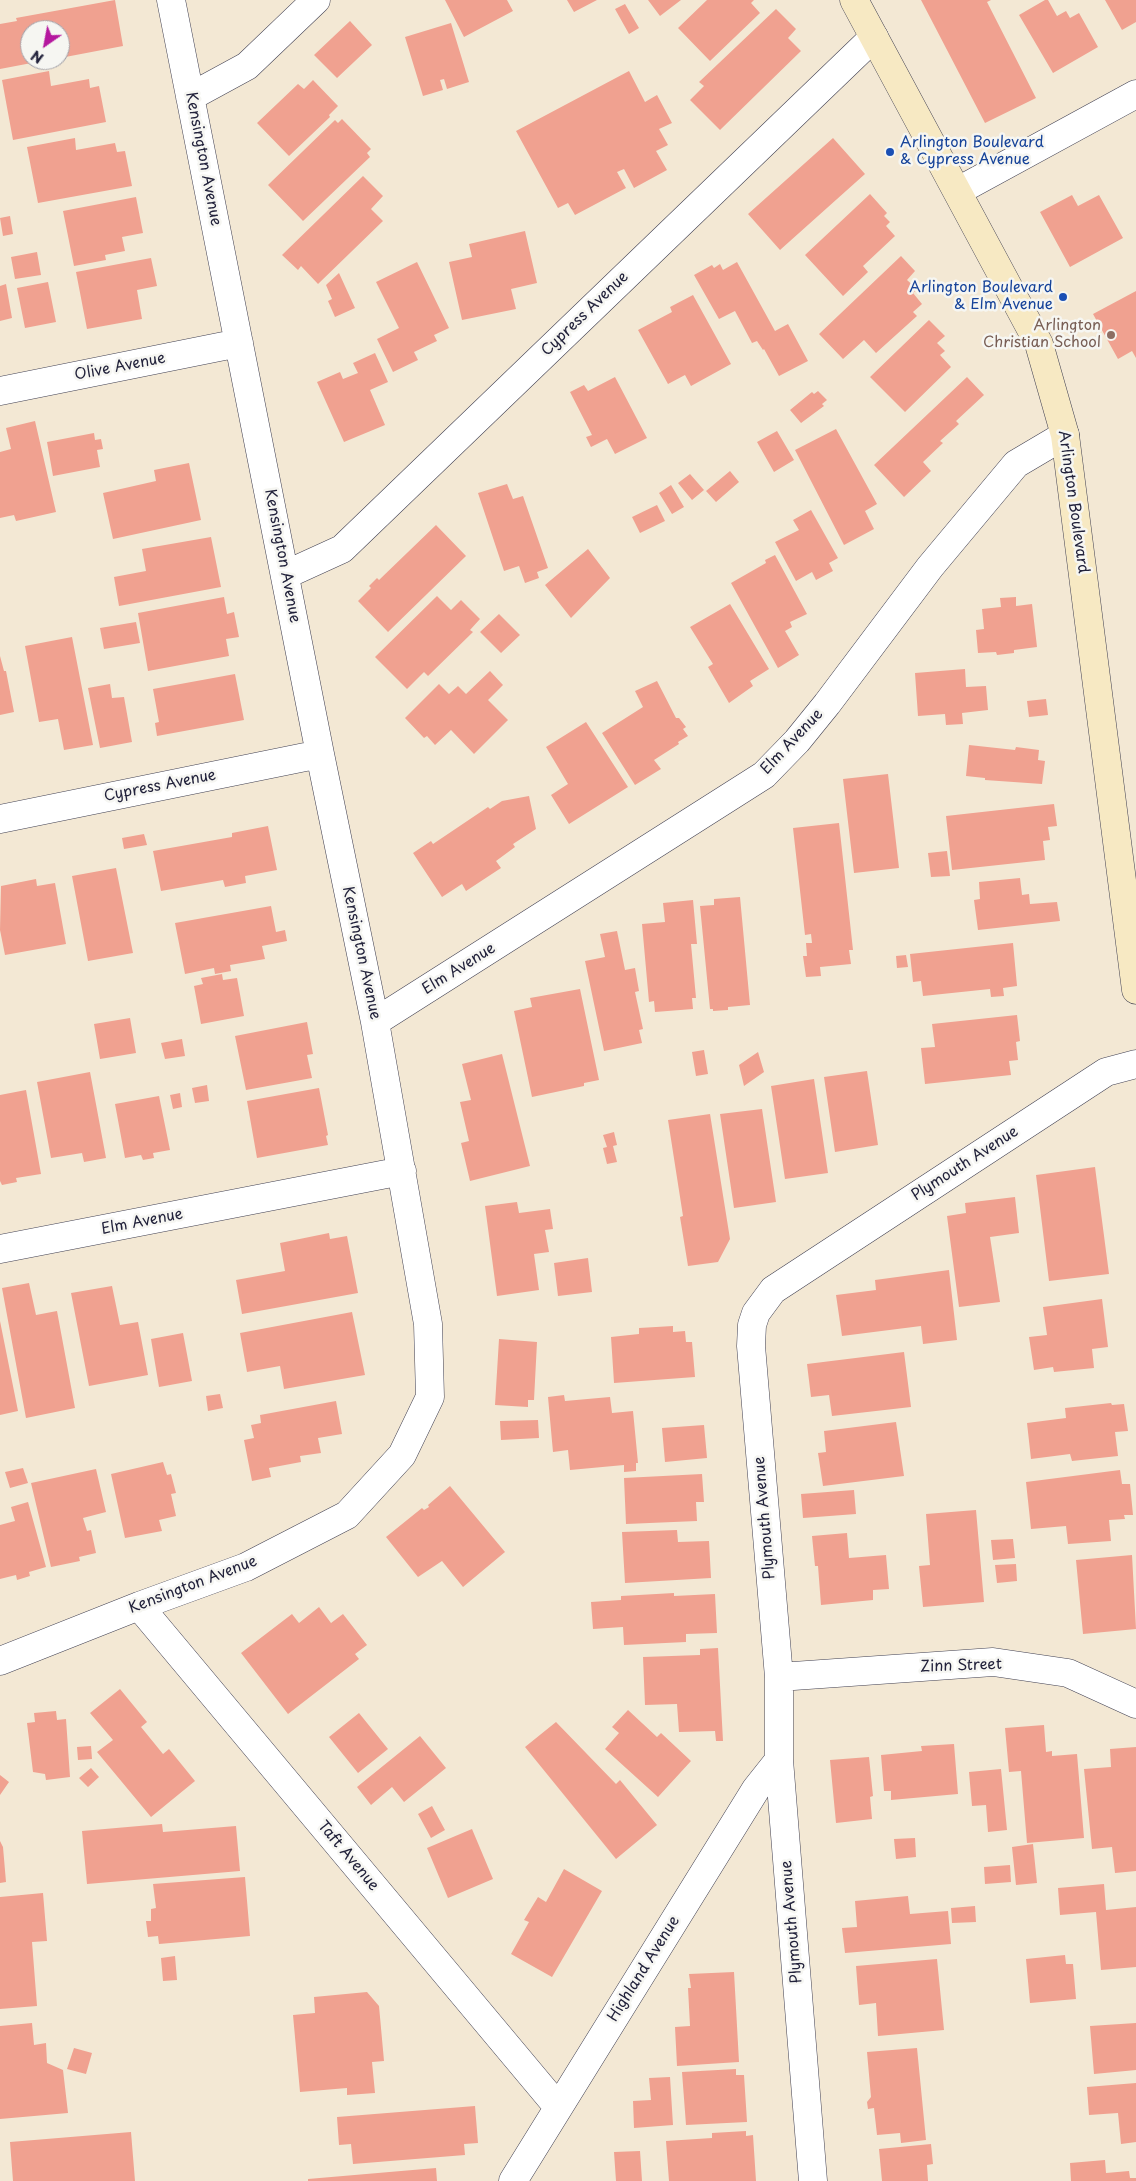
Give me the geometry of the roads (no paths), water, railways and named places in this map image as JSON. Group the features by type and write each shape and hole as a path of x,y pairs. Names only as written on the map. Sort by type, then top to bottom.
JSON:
{"main road":[{"name":"Arlington Boulevard","path":"854,0 1039,344 1066,435 1136,990"}],"street":[{"name":"Kensington Avenue","path":"0,1661 139,1606 246,1567 347,1514 402,1455 430,1397 428,1324 375,1022 171,0"},
{"path":"190,97 247,66 316,0"},
{"name":"Cypress Avenue","path":"285,575 342,549 874,37"},
{"path":"958,191 1136,94"},
{"name":"Olive Avenue","path":"0,391 239,344"},
{"name":"Elm Avenue","path":"375,1022 764,775 797,741 827,704 930,567 1016,464 1066,435"},
{"name":"Cypress Avenue","path":"0,819 320,754"},
{"name":"Plymouth Avenue","path":"812,2181 778,1760 778,1677 751,1346 752,1325 756,1313 772,1290 1106,1072 1136,1064"},
{"name":"Elm Avenue","path":"0,1250 402,1171"},
{"name":"Taft Avenue","path":"139,1606 558,2107"},
{"name":"Zinn Street","path":"778,1677 993,1662 1068,1673 1136,1704"},
{"name":"Highland Avenue","path":"513,2181 756,1788 778,1760"}],"place":[{"name":"Arlington Boulevard & Cypress Avenue","path":"890,152"},
{"name":"Arlington Boulevard & Elm Avenue","path":"1063,297"},
{"name":"Arlington Christian School","path":"1111,335"}]}
